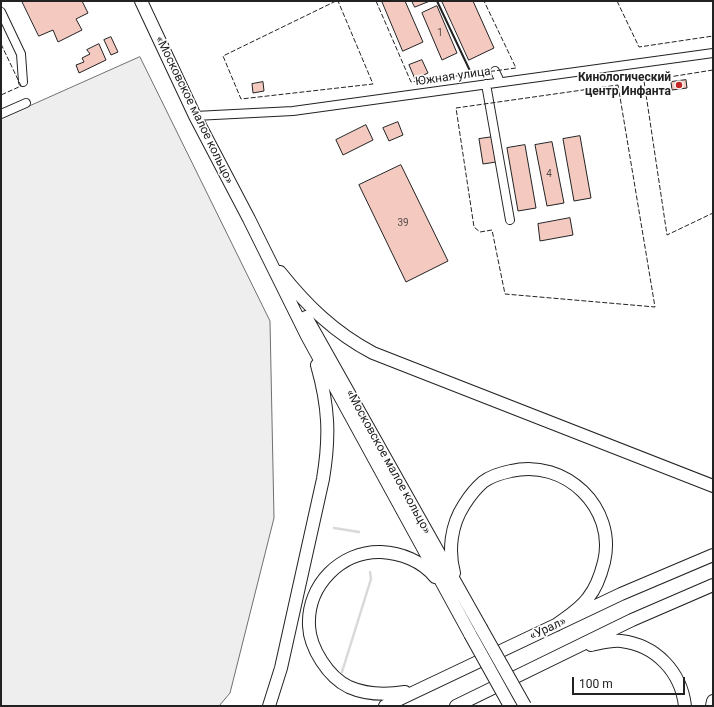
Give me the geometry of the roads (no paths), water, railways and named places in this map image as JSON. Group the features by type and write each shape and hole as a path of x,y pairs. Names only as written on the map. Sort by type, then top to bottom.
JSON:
{"highway":[{"name":"«Московское малое кольцо»","path":"141,1 195,116 249,219 307,336 510,706"},
{"name":"«Московское малое кольцо»","path":"249,219 525,706"},
{"path":"278,269 326,322 341,334 373,353 713,486"},
{"path":"269,706 281,668 323,479 326,458 328,422 326,402 323,385 307,336"},
{"path":"464,598 453,568 451,545 455,522 470,495 484,482 498,474 516,469 546,470 572,482 585,493 596,508 604,524 607,541 604,563 596,584 588,598 556,625"},
{"path":"422,688 389,695 373,694 348,686 338,679 323,664 312,640 309,626 313,599 324,579 333,569 342,563 352,557 364,553 386,552 400,555 422,565 430,572 453,602"},
{"name":"«Урал»","path":"385,706 621,594 713,555"},
{"path":"456,706 632,620 713,585"},
{"path":"558,656 587,645 621,641 635,644 652,652 663,660 672,670 683,692 685,706"},
{"path":"712,706 713,701"}],"street":[{"path":"1,12 21,54 23,82"},
{"name":"Южная улица","path":"195,116 293,111 713,53"},
{"path":"495,71 500,82"},
{"path":"486,84 510,220"},
{"path":"1,114 26,103"}],"waterway":[{"path":"334,528 359,532"},
{"path":"342,672 371,579 370,572"}],"place":[{"name":"Кинологический центр Инфанта","path":"679,85"}]}
